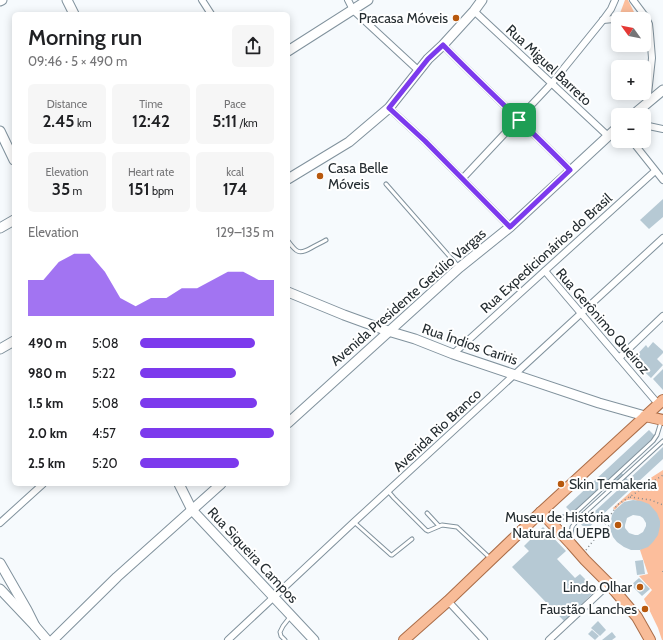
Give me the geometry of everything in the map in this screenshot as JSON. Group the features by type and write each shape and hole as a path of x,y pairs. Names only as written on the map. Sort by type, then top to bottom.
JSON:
{"main road":[{"path":"67,0 73,12"},
{"path":"290,50 368,0"},
{"path":"290,178 349,142 389,108 428,59 443,45 482,0"},
{"path":"641,108 663,90"},
{"path":"0,131 12,156"},
{"name":"Avenida Presidente Getúlio Vargas","path":"290,421 459,268 510,227 611,133"},
{"path":"0,228 12,221"},
{"name":"Rua Índios Cariris","path":"290,293 344,315 453,354 599,403 645,416"},
{"path":"0,349 12,342"},
{"path":"404,640 448,601 491,559 661,402"},
{"path":"645,416 663,418"},
{"name":"Rua Siqueira Campos","path":"181,486 192,510 314,640"},
{"path":"53,640 117,577 219,486"},
{"path":"542,513 609,584 637,617 650,640"},
{"path":"0,563 36,626"},
{"path":"0,589 48,640"}],"street":[{"path":"202,0 210,12"},
{"path":"348,0 353,10 419,70"},
{"path":"463,178 519,120 552,83 603,20 615,0"},
{"path":"632,0 642,12"},
{"name":"Rua Miguel Barreto","path":"474,11 608,136"},
{"path":"603,20 611,19"},
{"path":"443,45 570,170"},
{"path":"647,103 652,58 651,47"},
{"path":"389,108 463,178 510,227"},
{"path":"651,126 663,129"},
{"path":"637,148 663,180"},
{"name":"Rua Expedicionários do Brasil","path":"453,354 655,171"},
{"name":"Avenida Rio Branco","path":"228,640 663,238"},
{"name":"Rua Gerônimo Queiroz","path":"545,271 619,358 661,402"},
{"path":"619,358 663,316"},
{"path":"0,523 41,486"},
{"path":"549,640 609,584"},
{"path":"448,601 484,640"}],"lane":[{"path":"386,184 459,268"},
{"path":"290,244 293,248 300,252 304,252 326,240"},
{"path":"542,513 559,517 571,517 653,441 657,435 663,418"},
{"path":"569,542 572,527 578,519 663,441"},
{"path":"388,491 426,530 428,531 444,525 458,527 491,559"},
{"path":"427,513 439,526"},
{"path":"354,522 391,555 412,538"},
{"path":"285,640 280,632 290,616"}],"path":[{"path":"586,550 600,532 617,505 663,475"},
{"path":"630,497 651,500 663,505"},
{"path":"600,532 610,525"}],"shaded area":[{"path":"625,0 628,0 634,12 620,12"},
{"path":"663,470 662,640 644,599 652,590 639,576 648,574 640,550 647,541 649,531 649,520 646,510 640,503 633,500 624,501 615,510 613,508 635,488"}],"building":[{"path":"663,199 663,217 649,229 640,220"},
{"path":"653,342 663,351 657,359 663,365 651,378 632,360 646,345 648,348"},
{"path":"663,369 663,390 653,379"},
{"path":"649,430 655,436 619,470 628,480 663,447 663,459 586,530 581,524 619,489 609,479 570,516 569,515 571,512 566,507"},
{"name":"Museu de História Natural da UEPB","path":"633,500 641,501 649,504 657,513 660,521 658,535 648,547 640,550 631,550 617,542 613,537 610,529 612,515 624,502","holes":["633,515 640,516 646,523 643,532 638,535 629,533 625,528 627,518"]},
{"path":"543,527 566,551 557,559 575,578 580,574 596,590 564,621 512,567 529,551 524,546"},
{"path":"643,560 645,574 637,575 635,561"},
{"name":"Lindo Olhar","path":"639,578 650,589 642,596 631,585"},
{"path":"598,621 606,630 600,636 591,628"},
{"path":"592,630 599,636 595,640 588,634"},
{"path":"612,632 616,637 612,640 602,640"}],"place":[{"name":"Pracasa Móveis","path":"456,18"},
{"name":"Casa Belle Móveis","path":"320,176"},
{"name":"Skin Temakeria","path":"561,484"},
{"name":"Museu de História Natural da UEPB","path":"618,525"},
{"name":"Lindo Olhar","path":"640,587"},
{"name":"Faustão Lanches","path":"645,609"}],"route":[{"path":"443,45 519,120 570,170 510,227 463,178 389,108 428,59 443,45"}]}
